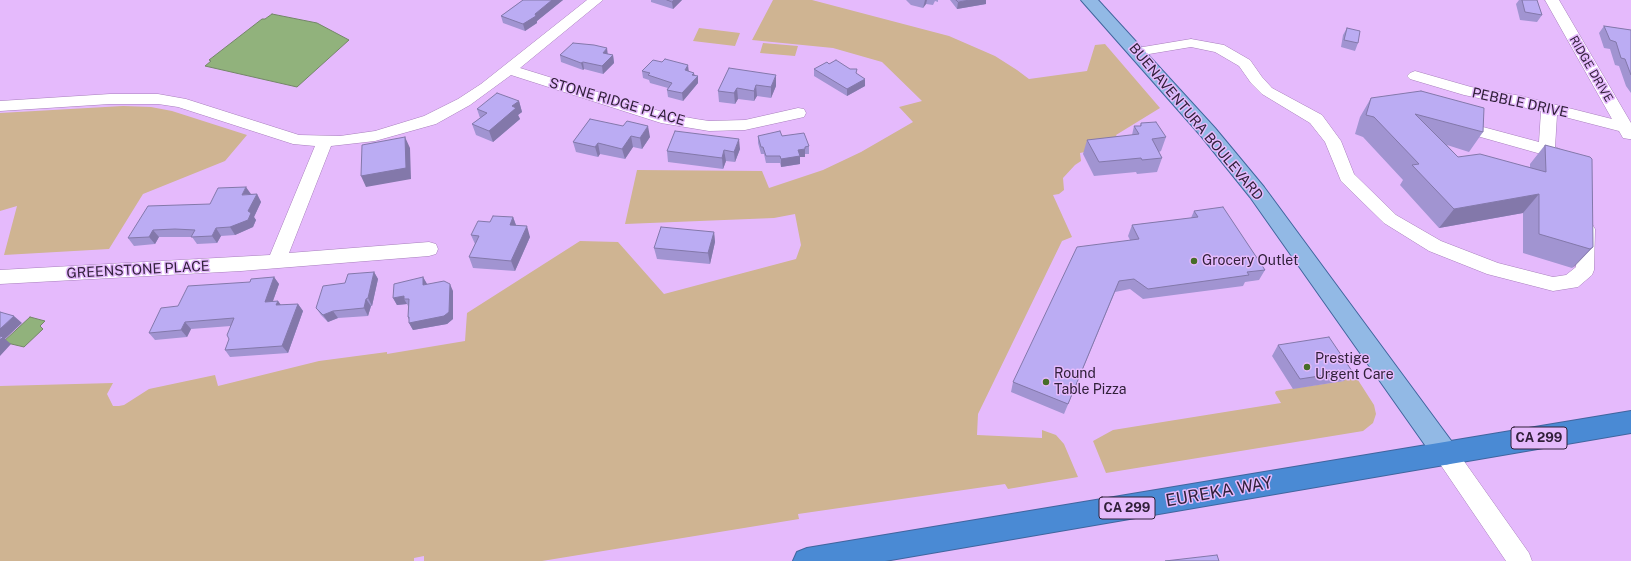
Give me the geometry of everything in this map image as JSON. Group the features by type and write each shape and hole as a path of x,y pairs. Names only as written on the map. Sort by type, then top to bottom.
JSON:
{"highway":[{"name":"EUREKA WAY","path":"806,561 1631,422"}],"main road":[{"name":"BUENAVENTURA BOULEVARD","path":"1089,0 1208,132 1257,192 1446,454"}],"street":[{"path":"0,106 116,99 158,99 180,102 299,140 340,141 375,136 430,120 464,102 596,0"},
{"name":"RIDGE DRIVE","path":"1552,0 1628,133"},
{"path":"1137,52 1191,43 1219,48 1245,63 1256,80 1267,91 1316,119 1332,140 1348,176 1390,219 1435,246 1494,269 1553,284 1571,282 1585,270 1586,216"},
{"name":"STONE RIDGE PLACE","path":"508,69 667,119 702,125 745,125 798,112"},
{"name":"PEBBLE DRIVE","path":"1415,76 1469,92 1521,101 1549,108 1628,133"},
{"path":"1547,150 1549,108"},
{"path":"1483,132 1547,150 1571,160 1581,171"},
{"path":"277,261 325,141"},
{"name":"GREENSTONE PLACE","path":"0,277 277,261 429,249"},
{"name":"BUENAVENTURA BOULEVARD","path":"1446,454 1520,561"}],"shaded area":[{"path":"773,0 812,0 949,36 995,56 1029,79 1087,71 1095,45 1105,44 1160,108 1116,135 1119,140 1112,146 1080,153 1081,161 1075,165 1063,178 1064,190 1059,194 1053,195 1072,237 1062,241 978,414 977,435 1042,438 1042,430 1056,435 1064,444 1078,477 1008,489 1005,484 798,514 799,519 542,561 424,561 424,556 414,558 414,561 0,561 0,386 113,383 107,394 113,406 119,406 124,405 149,389 215,375 218,386 319,361 387,352 387,354 465,341 467,313 580,241 618,242 664,294 796,259 801,245 795,214 774,218 625,224 637,170 762,171 769,188 823,170 861,152 913,122 899,107 922,101 882,62 833,48 752,40"},
{"path":"272,14 317,23 349,40 297,87 205,66 211,61 209,60 262,19 265,19"},
{"path":"699,28 740,33 735,46 693,41"},
{"path":"763,43 798,46 795,56 760,53"},
{"path":"123,106 151,107 172,111 247,135 225,161 143,194 109,249 4,255 17,206 0,211 0,113"},
{"path":"30,317 45,321 40,326 43,329 24,347 3,342"},
{"path":"1344,378 1358,380 1374,405 1376,414 1373,423 1363,431 1106,473 1093,441 1113,430 1281,403 1275,393 1276,391 1344,381"}],"building":[{"path":"523,0 552,0 535,14 536,16 523,24 501,16"},
{"path":"956,0 970,0 958,2"},
{"path":"1522,0 1537,0 1542,15 1525,12"},
{"path":"1604,26 1631,30 1631,75 1625,59 1621,58 1616,42 1610,40"},
{"path":"1347,28 1360,31 1358,43 1344,40"},
{"path":"573,43 607,48 603,53 613,55 602,66 583,62 581,63 560,55"},
{"path":"665,59 688,65 685,70 694,73 692,75 698,76 682,93 667,90 672,83 648,75 650,73 642,71 653,60 662,62"},
{"path":"836,60 850,69 857,69 856,73 865,79 847,89 814,69 827,62 829,64"},
{"path":"729,68 776,75 771,87 756,85 754,91 737,88 734,93 718,91"},
{"path":"1421,91 1484,108 1483,132 1415,114 1458,157 1480,154 1546,172 1545,145 1590,157 1592,159 1593,247 1590,249 1539,234 1539,194 1454,209 1412,165 1419,164 1374,117 1366,115 1371,98"},
{"path":"497,93 519,101 512,106 516,108 489,131 472,124 487,113 477,109"},
{"path":"590,119 623,126 627,121 648,126 640,138 631,136 622,149 598,143 595,147 573,142"},
{"path":"1156,122 1166,137 1152,139 1162,158 1142,160 1141,158 1099,162 1087,140 1139,134 1134,126 1141,126 1141,123"},
{"path":"675,131 739,139 734,152 724,150 722,158 667,151"},
{"path":"780,131 782,136 804,133 809,146 805,147 805,149 798,150 800,156 781,159 780,156 766,156 763,147 761,147 758,136"},
{"path":"405,137 406,168 361,176 362,145"},
{"path":"246,187 242,195 257,194 248,211 251,213 248,220 230,227 216,228 212,236 191,237 195,230 175,229 153,230 149,237 128,238 148,206 210,204 218,188"},
{"path":"1223,207 1265,270 1247,272 1249,275 1148,289 1134,279 1119,281 1068,404 1013,382 1077,247 1139,239 1132,225 1198,217 1194,211"},
{"path":"493,216 513,217 510,225 527,226 511,261 469,257 479,236 471,235 478,221 490,222"},
{"path":"661,227 714,232 708,253 654,248"},
{"path":"374,272 364,308 333,311 323,315 316,308 323,286 345,283 348,274"},
{"path":"274,277 265,302 278,301 276,305 298,304 282,346 225,350 229,339 227,335 234,318 185,322 181,330 149,333 161,308 178,306 188,286 250,282 251,279"},
{"path":"423,277 423,285 444,281 450,284 449,312 444,316 409,323 409,299 404,299 404,296 393,298 394,284"},
{"path":"0,312 14,316 0,329"},
{"path":"1329,337 1352,371 1300,379 1278,345"},
{"path":"1217,555 1219,561 1165,561"}],"place":[{"name":"Grocery Outlet","path":"1194,261"},
{"name":"Prestige Urgent Care","path":"1307,367"},
{"name":"Round Table Pizza","path":"1046,382"}]}
